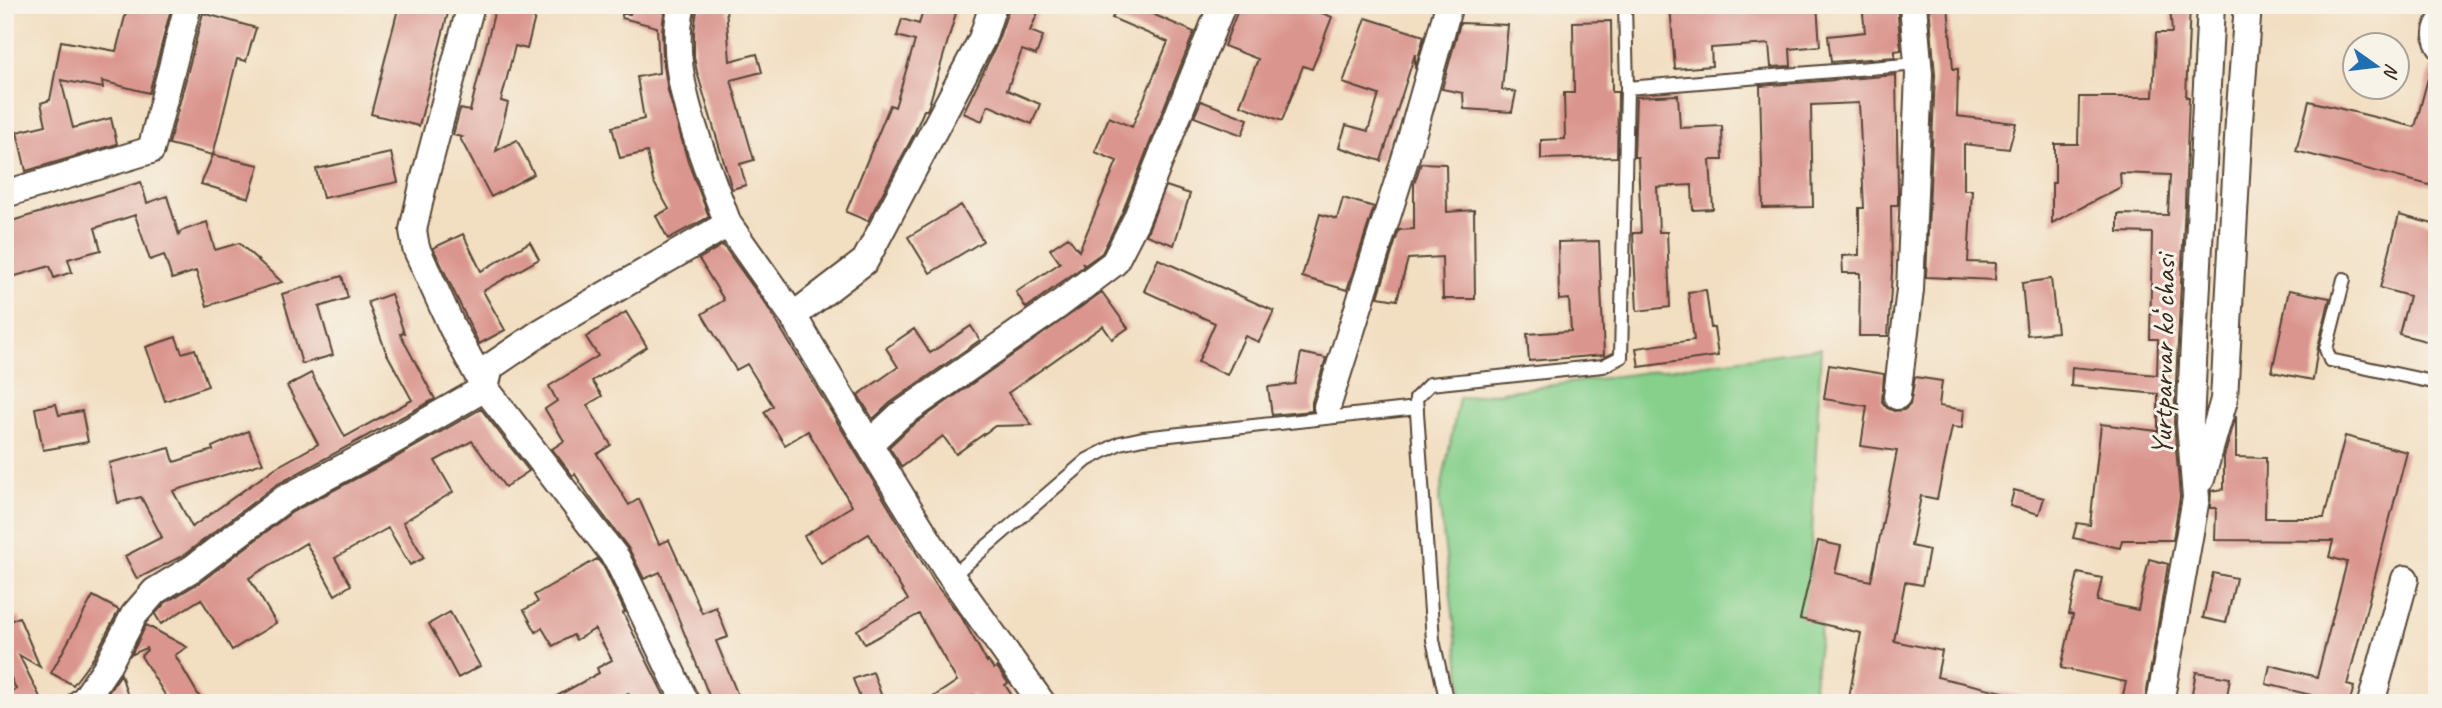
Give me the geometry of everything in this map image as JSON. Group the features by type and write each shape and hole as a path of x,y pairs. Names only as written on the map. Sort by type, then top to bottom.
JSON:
{"street":[{"path":"5,194 151,150 188,5"},
{"path":"471,5 427,167 413,230 416,248 485,388 617,559 686,703"},
{"path":"681,5 677,22 678,43 686,105 728,224 793,316 951,577 1042,703"},
{"path":"793,316 864,261 982,38 993,5"},
{"path":"870,444 899,416 1114,263 1136,220 1222,5"},
{"path":"1327,407 1407,153 1449,5"},
{"path":"1897,396 1910,290 1919,64 1913,5"},
{"name":"Yurtparvar koʻchasi","path":"2161,703 2196,498 2190,423 2211,5"},
{"path":"2196,498 2224,400 2248,5"},
{"path":"80,703 108,665 134,615 155,591 193,568 284,499 485,388 490,367 533,338 728,224"},
{"path":"2371,703 2405,579"}],"lane":[{"path":"1447,703 1433,640 1416,398 1430,384 1603,366 1621,357 1627,88 1625,5"},
{"path":"2437,16 2433,20 2429,36 2434,51 2437,52"},
{"path":"1627,88 1919,64"},
{"path":"2344,279 2326,349 2330,360 2437,383"},
{"path":"951,577 1087,460 1120,443 1143,438 1417,408"}],"green space":[{"path":"1821,348 1808,616 1821,626 1812,703 1464,703 1439,500 1459,398"}],"building":[{"path":"128,5 172,5 149,93 102,81 103,88 61,80 73,128 111,118 117,144 26,171 17,132 46,125 41,103 50,100 61,41 116,51"},
{"path":"399,5 450,5 419,126 371,114"},
{"path":"496,5 538,5 527,49 515,46 501,101 508,103 496,151 517,140 534,174 491,197 460,138 462,137 453,135 460,109 470,111"},
{"path":"632,5 665,5 662,31 668,91 688,162 709,217 668,239 656,216 669,209 653,181 647,152 620,158 612,127 644,119 637,77 659,73 657,27 622,18 622,14 630,14"},
{"path":"925,5 956,13 927,110 924,110 868,221 846,212 890,105 895,107 915,41 897,36 902,19 919,24"},
{"path":"1010,5 1041,5 1030,31 1043,36 1036,55 1022,50 1007,90 1040,104 1032,124 988,105 982,121 963,113 996,46"},
{"path":"1118,5 1132,5 1194,32 1122,213 1102,253 1085,265 1082,263 1084,266 1026,308 1016,292 1060,263 1050,249 1068,237 1079,251 1117,161 1095,152 1109,117 1132,127 1168,42 1112,18"},
{"path":"1240,5 1303,5 1332,17 1312,69 1303,66 1282,121 1240,105 1258,59 1224,46"},
{"path":"1670,5 1817,5 1820,46 1790,49 1791,66 1771,67 1769,44 1711,48 1712,66 1675,69"},
{"path":"1862,5 1897,5 1901,50 1895,51 1895,57 1831,62 1828,36 1865,32"},
{"path":"1929,5 1948,5 1953,69 1958,69 1957,116 2016,123 2009,149 1964,144 1964,190 1972,190 1968,262 1996,263 1995,280 1926,277 1935,75"},
{"path":"2170,5 2190,5 2185,204 2174,422 2180,497 2173,540 2122,540 2120,548 2073,538 2077,523 2090,525 2101,424 2158,431 2158,394 2071,386 2072,367 2157,375 2158,339 2150,339 2152,233 2118,232 2118,214 2168,215 2170,175 2120,173 2121,187 2052,223 2055,144 2078,144 2079,97 2153,97 2156,33 2172,33"},
{"path":"726,7 730,61 757,54 762,72 731,80 754,160 740,164 746,185 732,189 694,57 697,9"},
{"path":"203,13 256,28 246,61 237,59 213,155 169,144"},
{"path":"1366,18 1424,36 1415,69 1415,54 1381,161 1339,147 1346,125 1368,131 1379,95 1343,83"},
{"path":"1611,21 1612,92 1618,92 1617,157 1541,159 1541,140 1565,139 1564,93 1574,93 1573,22"},
{"path":"1460,23 1508,25 1502,90 1516,92 1512,112 1464,109 1463,93 1442,89"},
{"path":"2431,67 2437,68 2437,187 2296,151 2309,101 2415,127"},
{"path":"1896,75 1898,205 1891,205 1892,272 1888,336 1859,336 1860,273 1843,273 1842,256 1859,255 1859,208 1864,208 1859,103 1811,105 1813,207 1763,208 1760,86"},
{"path":"1678,95 1680,128 1722,126 1723,160 1710,160 1713,209 1693,210 1692,185 1657,187 1659,232 1667,232 1670,307 1637,311 1633,233 1641,233 1638,157 1634,157 1636,97"},
{"path":"1201,101 1248,119 1242,135 1194,117"},
{"path":"391,153 398,182 323,198 316,169"},
{"path":"213,155 259,165 249,198 201,184"},
{"path":"1421,163 1446,164 1447,212 1474,210 1475,299 1443,299 1442,257 1408,259 1397,300 1378,297 1399,230 1414,229 1414,184"},
{"path":"141,182 147,203 167,196 179,235 181,231 207,222 215,250 239,243 282,282 207,306 196,271 172,279 164,255 150,260 135,215 95,228 101,250 68,259 72,272 54,278 50,266 5,279 5,223"},
{"path":"1166,186 1190,194 1174,245 1146,235"},
{"path":"1343,198 1374,207 1347,290 1302,277 1320,214 1337,219"},
{"path":"961,205 983,241 930,273 908,237"},
{"path":"2399,215 2437,225 2437,344 2399,334 2409,296 2380,288"},
{"path":"463,234 481,271 530,242 539,259 483,291 505,330 479,344 433,248"},
{"path":"1599,241 1604,355 1529,361 1527,334 1571,331 1569,299 1559,300 1558,242"},
{"path":"723,245 767,306 936,585 962,618 987,662 994,669 997,667 1008,683 1005,685 1017,703 978,703 973,695 960,703 924,703 957,681 919,614 865,644 857,630 908,600 869,534 821,563 804,536 852,506 808,431 785,445 764,412 773,406 747,364 736,370 702,314 724,300 699,259"},
{"path":"1158,259 1274,311 1259,342 1245,336 1227,375 1198,362 1215,323 1144,291"},
{"path":"342,276 348,298 319,307 333,355 302,364 282,294"},
{"path":"2051,279 2057,332 2027,335 2022,283"},
{"path":"1706,290 1718,356 1639,367 1636,348 1694,340 1688,292"},
{"path":"2289,290 2330,298 2313,380 2272,372"},
{"path":"1102,292 1128,328 1112,339 1103,326 1008,393 1032,425 995,426 956,454 943,436 902,467 889,447 909,428"},
{"path":"391,294 404,333 400,334 435,399 276,485 184,555 137,579 125,556 162,537 141,497 118,503 109,463 170,448 174,462 213,450 212,447 248,431 263,463 173,491 192,527 275,468 318,444 287,386 311,373 345,437 412,400 386,352 368,302"},
{"path":"626,312 647,347 592,381 602,396 587,405 611,445 597,454 629,505 639,499 659,544 669,540 702,613 716,607 728,637 716,641 741,703 712,703 660,572 644,579 629,549 575,474 573,476 552,449 564,441 545,409 557,401 549,386 598,356 586,337"},
{"path":"971,326 980,340 890,403 873,419 858,395 898,367 886,348 914,329 930,353"},
{"path":"176,337 182,353 195,349 208,386 165,401 146,347"},
{"path":"1301,353 1326,358 1312,402 1312,411 1272,415 1268,387 1295,384"},
{"path":"1829,365 1884,374 1882,402 1894,411 1904,410 1910,405 1915,377 1942,381 1939,406 1964,410 1962,428 1952,427 1937,499 1921,496 1911,546 1929,550 1922,585 1905,582 1894,641 1942,651 1937,677 2021,696 2020,703 1848,703 1861,633 1800,619 1818,541 1841,546 1835,573 1871,581 1897,451 1861,446 1867,406 1824,399"},
{"path":"56,404 59,415 82,411 88,442 43,450 35,408"},
{"path":"481,409 529,471 505,487 472,441 435,461 453,492 403,522 424,558 410,565 388,528 335,558 351,585 335,595 306,543 249,578 276,623 232,650 201,599 161,624 155,614 165,603 202,581 292,512"},
{"path":"2236,416 2236,457 2266,458 2265,518 2324,518 2345,436 2407,452 2347,685 2354,687 2349,703 2310,703 2311,695 2266,684 2270,665 2317,677 2347,562 2329,557 2333,541 2215,540 2216,508 2210,508 2211,491 2224,489 2224,457"},
{"path":"2014,490 2044,498 2039,514 2010,506"},
{"path":"597,559 604,567 625,612 623,613 668,703 634,703 628,693 610,703 544,703 599,673 597,668 612,660 595,629 576,640 573,635 553,646 542,628 536,632 524,610 538,602 534,595"},
{"path":"2149,559 2168,564 2145,703 2121,703 2126,682 2061,668 2073,615 2069,614 2078,573 2102,578 2097,601 2138,610"},
{"path":"2213,573 2236,578 2226,623 2203,618"},
{"path":"93,596 119,610 94,657 73,685 51,673"},
{"path":"450,612 480,666 458,678 429,624"},
{"path":"19,617 40,667 19,655 43,703 5,703 5,695 16,689 5,665 5,623"},
{"path":"146,625 187,647 175,655 203,703 170,703 141,656 146,648 131,655"},
{"path":"873,672 884,703 862,703 853,679"},
{"path":"2196,672 2230,678 2226,703 2190,703"},
{"path":"121,674 130,703 101,703"}]}
